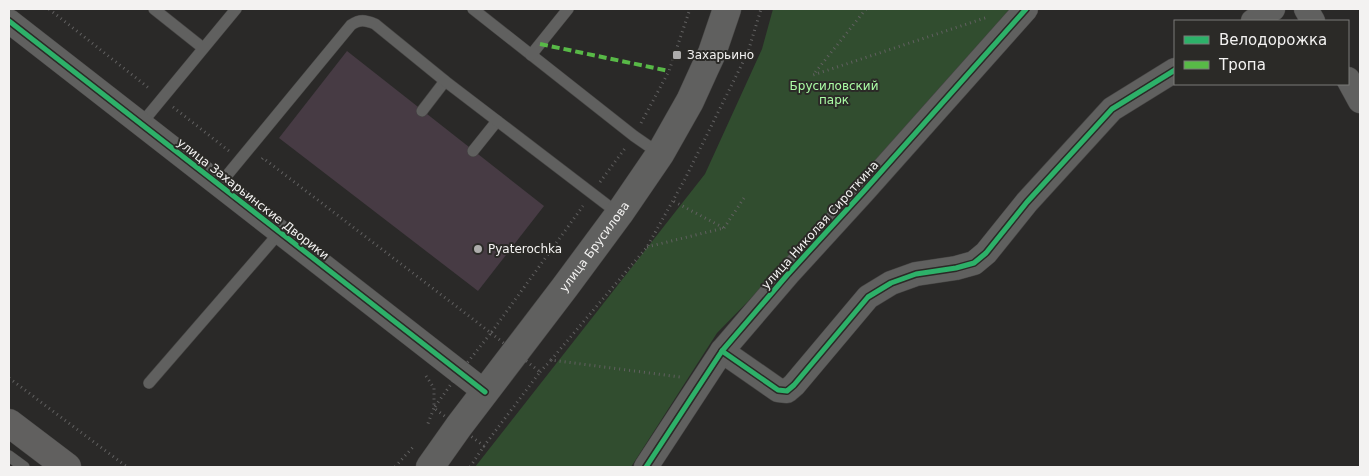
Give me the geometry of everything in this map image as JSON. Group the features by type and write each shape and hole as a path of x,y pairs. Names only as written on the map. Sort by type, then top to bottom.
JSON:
{"main road":[{"path":"9,423 67,467"}],"street":[{"name":"улица Брусилова","path":"430,467 619,214 660,154 690,101 712,53 728,9"},
{"name":"улица Николая Сироткина","path":"646,467 722,351 788,274 1026,9"},
{"path":"1255,20 1273,9"},
{"path":"1306,9 1312,20"},
{"name":"улица Захарьинские Дворики","path":"9,20 485,392"},
{"path":"722,351 778,390 787,391 868,297 891,283 916,274 956,268 974,263 986,253 1027,202 1112,110 1174,71"},
{"path":"1349,81 1360,100"}],"lane":[{"path":"154,9 204,48"},
{"path":"141,124 236,9"},
{"path":"473,9 634,136 660,154"},
{"path":"531,56 568,9"},
{"path":"220,185 351,25 358,20 366,20 375,24 445,81 619,214"},
{"path":"422,111 445,81"},
{"path":"473,152 497,121"},
{"path":"149,384 280,232"},
{"path":"9,456 24,467"}],"path":[{"path":"49,9 240,160 264,158 491,334 634,136 669,71 690,9"},
{"path":"540,372 647,247 685,179 748,52 761,9"},
{"path":"866,9 813,75 997,15"},
{"path":"647,247 724,228 744,198"},
{"path":"673,201 724,228"},
{"path":"550,360 682,377 700,384"},
{"path":"424,432 434,408 434,388 426,375"},
{"path":"9,378 128,467"},
{"path":"395,467 419,440"},
{"path":"470,467 484,446"}],"green space":[{"name":"Брусиловский парк","path":"773,9 1031,9 717,333 631,467 475,467 705,174 762,49"}],"building":[{"path":"347,51 544,206 478,291 279,138"}],"marked path":[{"path":"540,44 669,71"}],"cycle path":[{"path":"646,467 722,351 788,274 1026,9"},
{"path":"9,21 485,392"},
{"path":"722,351 778,390 787,391 868,297 891,283 916,274 956,268 974,263 986,253 1027,202 1112,109 1174,71"}],"place":[{"name":"Захарьино","path":"677,55"},
{"name":"Pyaterochka","path":"478,249"}]}
